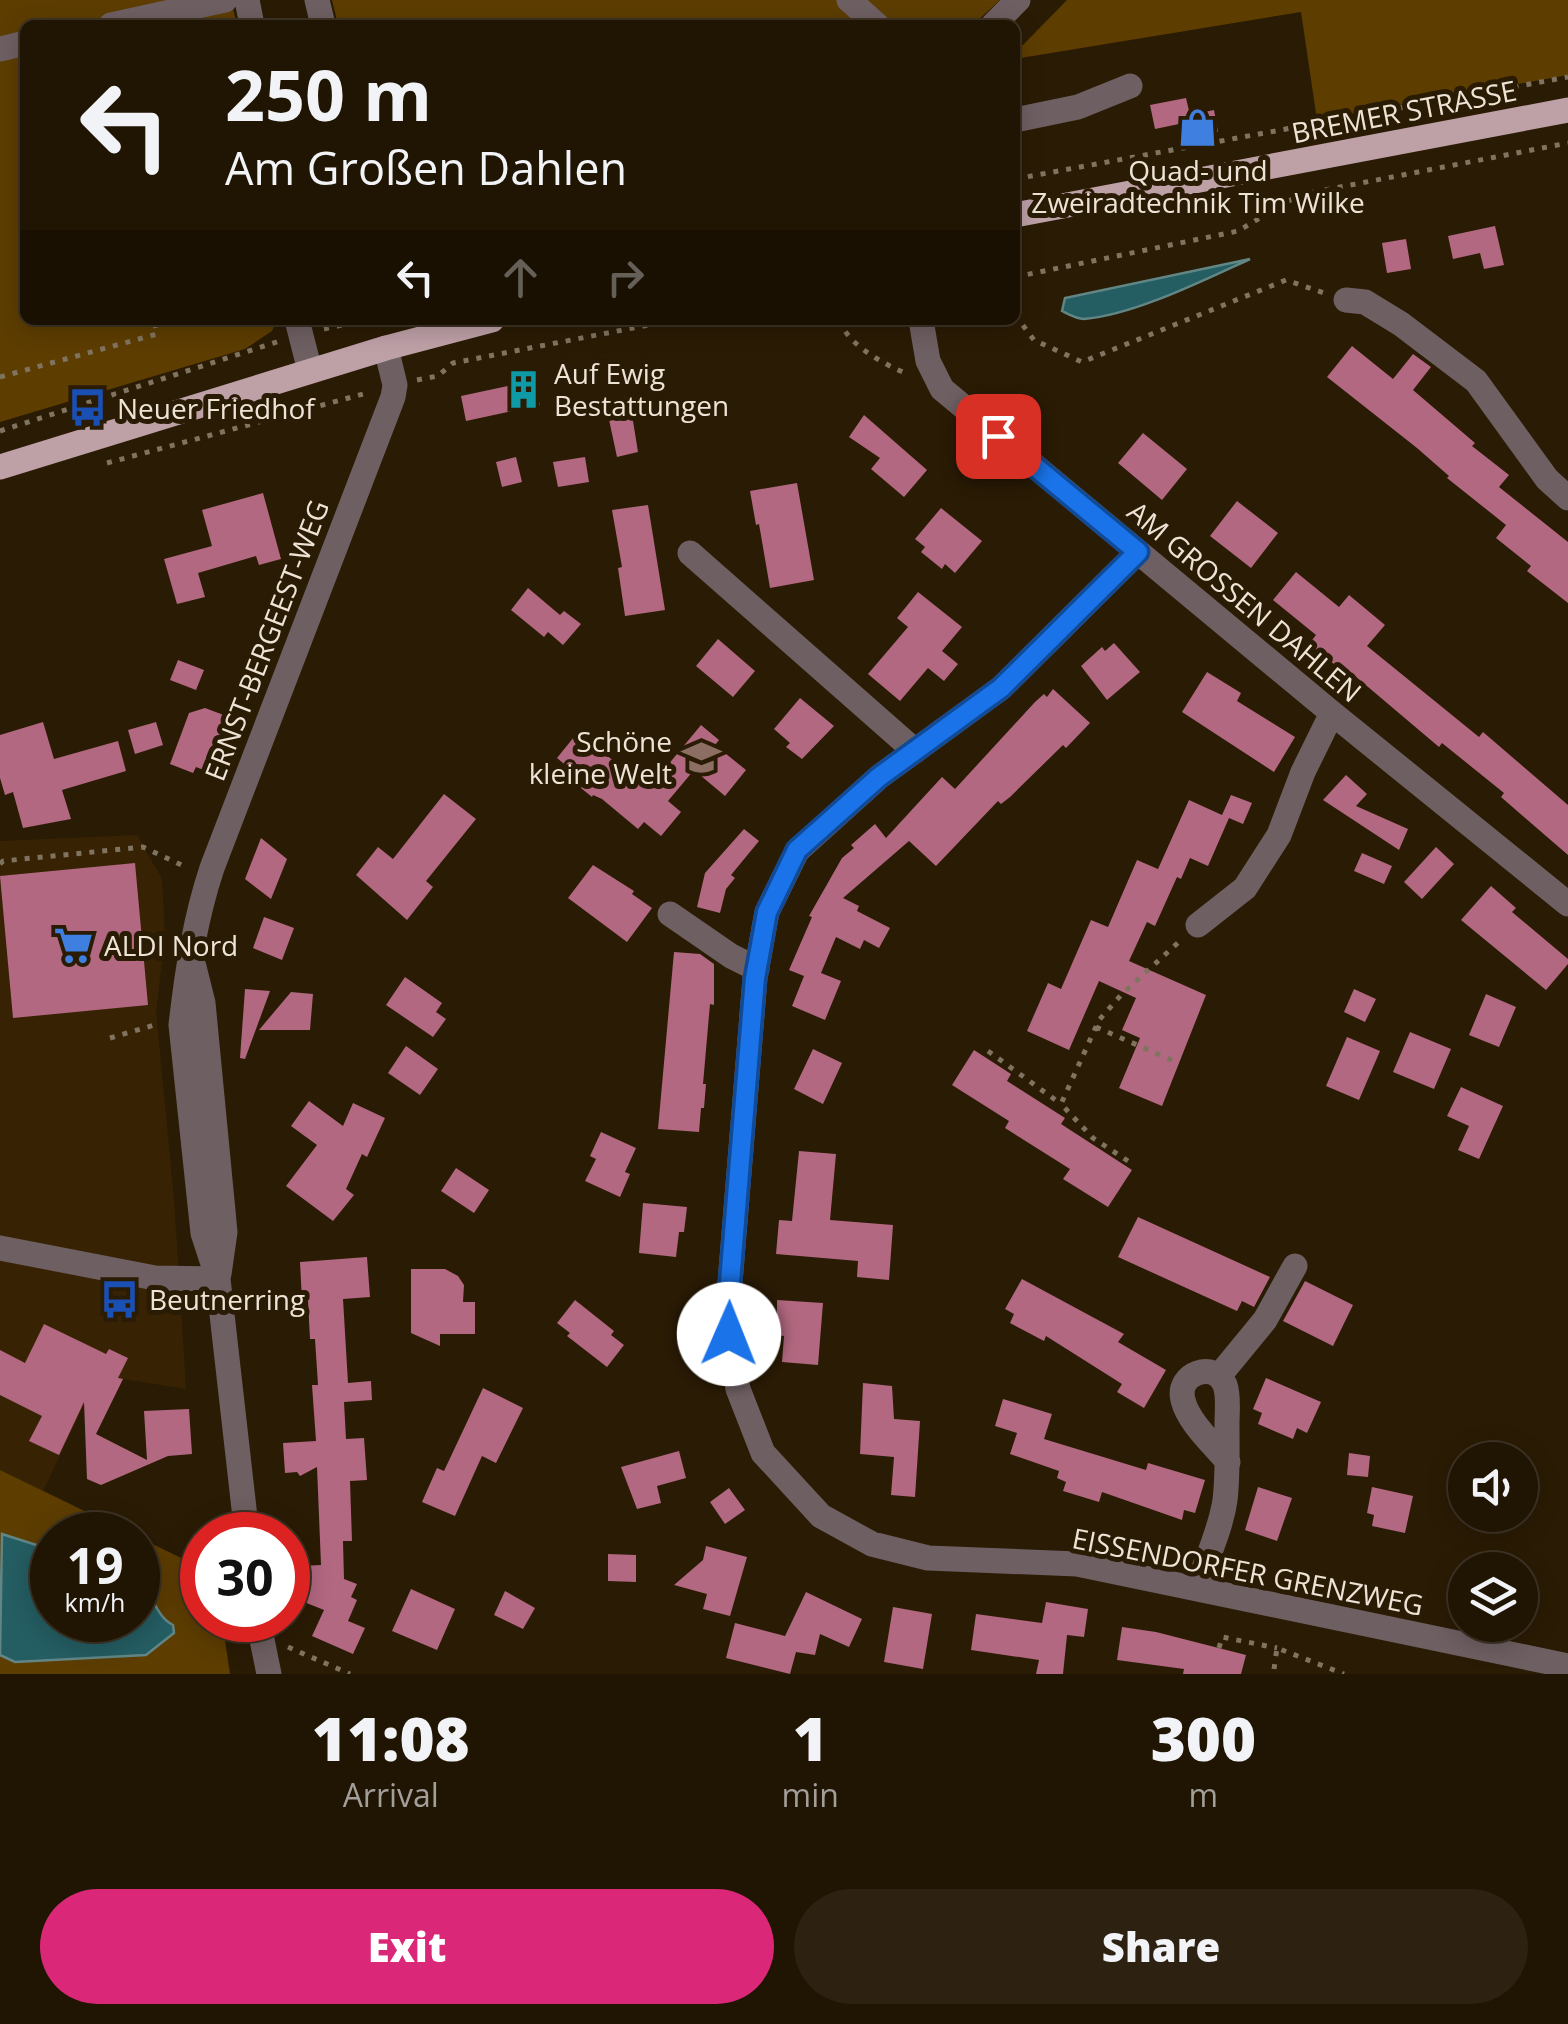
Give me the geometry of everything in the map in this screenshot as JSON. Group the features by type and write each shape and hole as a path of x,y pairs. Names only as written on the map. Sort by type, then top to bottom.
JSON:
{"main road":[{"name":"BREMER STRASSE","path":"1020,214 1568,110"},
{"path":"0,467 386,348 473,325"}],"street":[{"path":"129,20 186,4 224,0"},
{"path":"851,0 872,20"},
{"path":"998,20 1018,0"},
{"path":"1020,119 1078,106 1130,86"},
{"path":"1346,300 1365,302 1401,324 1476,381 1547,478 1568,498"},
{"name":"AM GROSSEN DAHLEN","path":"922,325 928,361 942,389 1568,904"},
{"path":"299,327 310,371"},
{"path":"386,348 395,384"},
{"name":"ERNST-BERGEEST-WEG","path":"244,1512 218,1279 203,1233 181,1025 198,913 209,878 395,384"},
{"name":"EISSENDORFER GRENZWEG","path":"1138,552 1001,688 879,777 797,850 767,912 757,970 727,1319 738,1389 763,1453 821,1516 872,1544 928,1558 1078,1564 1568,1666"},
{"path":"690,553 915,751"},
{"path":"1198,925 1245,888 1279,835 1303,772 1332,713"},
{"path":"670,914 757,970"},
{"name":"ERNST-BERGEEST-WEG","path":"191,956 203,1003 226,1232 218,1279"},
{"path":"0,1248 156,1278 218,1279"},
{"path":"1219,1376 1265,1320 1294,1266"},
{"path":"1196,1588 1225,1504 1228,1462 1226,1387 1219,1376 1198,1372 1190,1375 1181,1396 1186,1409 1228,1462"},
{"path":"262,1642 268,1674"}],"path":[{"path":"1020,178 1568,77"},
{"path":"1020,276 1238,231 1300,194 1568,143"},
{"path":"1020,322 1034,340 1082,362 1286,280 1346,300"},
{"path":"0,378 156,334 155,325"},
{"path":"0,432 299,327 341,325"},
{"path":"106,463 395,384 438,376 453,363 648,325"},
{"path":"843,325 849,336 888,365 942,389"},
{"path":"0,864 143,847 209,878"},
{"path":"1062,1104 1096,1027 1120,995 1198,925"},
{"path":"110,1038 153,1024 181,1025"},
{"path":"1096,1027 1176,1062"},
{"path":"988,1052 1062,1104 1093,1138 1128,1160"},
{"path":"1219,1648 1222,1637 1277,1648 1344,1674"},
{"path":"282,1642 294,1651 350,1674"},
{"path":"1274,1669 1277,1648"}],"shaded area":[{"path":"0,0 231,0 236,20 20,20 20,325 275,325 272,331 245,349 0,422"},
{"path":"332,0 1000,0 978,20 337,20"},
{"path":"1067,0 1568,0 1568,75 1317,120 1301,12 1020,58 1020,48"},
{"path":"137,835 162,879 165,938 156,1011 174,1199 186,1389 98,1375 43,1491 0,1470 0,841"},
{"path":"0,1470 87,1512 30,1512 30,1642 160,1642 160,1548 180,1557 180,1642 225,1642 230,1674 0,1674"}],"water":[{"path":"1250,259 1125,311 1084,319 1062,311 1065,298"},
{"path":"2,1534 30,1543 30,1642 160,1642 160,1613 173,1625 174,1633 146,1655 15,1662 0,1655"}],"building":[{"path":"1186,98 1190,115 1214,110 1218,132 1182,139 1179,124 1155,129 1150,105"},
{"path":"1495,226 1504,265 1484,269 1480,253 1453,259 1448,236"},
{"path":"1406,239 1411,269 1387,273 1382,243"},
{"path":"1352,346 1393,379 1413,354 1431,367 1413,390 1509,475 1499,487 1568,542 1568,603 1527,571 1531,566 1496,538 1506,525 1327,377"},
{"path":"531,368 540,405 466,421 461,396 512,385 509,373"},
{"path":"629,396 638,452 617,457 605,401"},
{"path":"864,415 927,470 904,497 871,469 880,458 849,437"},
{"path":"1143,433 1187,469 1162,500 1118,463"},
{"path":"516,457 522,482 502,487 496,462"},
{"path":"585,457 589,482 558,487 553,462"},
{"path":"797,483 814,580 770,588 750,491"},
{"path":"263,493 281,559 259,565 256,556 198,573 205,597 177,604 164,559 212,546 202,510"},
{"path":"1237,501 1278,533 1251,568 1210,536"},
{"path":"648,505 665,610 625,616 612,510"},
{"path":"941,508 982,541 955,573 945,564 942,569 921,552 925,547 915,539"},
{"path":"1296,572 1339,607 1349,595 1385,625 1367,646 1479,737 1483,732 1568,805 1568,855 1501,797 1504,793 1442,743 1439,747 1348,670 1345,673 1309,644 1316,635 1273,600"},
{"path":"528,588 560,615 564,611 581,624 563,645 548,632 544,637 511,610"},
{"path":"918,592 962,627 942,651 958,664 944,681 928,668 900,701 868,674 908,627 897,618"},
{"path":"718,639 755,671 733,697 696,666"},
{"path":"1114,643 1140,672 1107,700 1081,666 1102,647 1105,651"},
{"path":"178,660 204,670 196,690 170,680"},
{"path":"1207,672 1241,693 1237,701 1295,737 1274,772 1182,712"},
{"path":"1053,689 1090,723 1010,797 1001,804 998,801 936,866 909,841 843,898 859,906 857,911 890,928 879,948 864,940 860,949 836,937 821,973 841,981 825,1020 792,1006 804,976 789,970 812,917 809,916 842,858 854,848 851,845 875,824 886,838 942,777 955,789 1035,702"},
{"path":"800,698 834,726 802,759 786,747 790,743 774,729"},
{"path":"205,708 229,717 209,772 196,767 193,773 170,764 189,713"},
{"path":"43,722 54,759 118,741 126,771 62,790 71,819 23,828 13,792 5,795 0,778 0,735"},
{"path":"156,722 163,745 135,754 128,730"},
{"path":"701,725 719,740 715,745 746,770 725,796 694,770 668,801 681,812 661,836 644,822 638,829 602,799 592,797 576,784 581,778 557,758 578,732 648,789"},
{"path":"1346,775 1367,794 1356,806 1408,829 1399,850 1323,800"},
{"path":"444,794 476,819 426,881 433,887 407,920 356,875 378,847 393,859"},
{"path":"1231,795 1252,803 1243,824 1229,818 1208,866 1190,858 1155,926 1147,922 1129,961 1206,995 1162,1106 1119,1088 1140,1038 1122,1030 1136,998 1099,981 1069,1050 1027,1031 1048,983 1061,989 1091,920 1108,927 1137,860 1158,869 1189,800 1222,815"},
{"path":"744,829 759,841 731,875 735,878 726,889 720,913 697,907 705,873"},
{"path":"261,838 287,859 271,899 245,879"},
{"path":"1436,847 1454,864 1422,899 1404,882"},
{"path":"1362,853 1392,866 1384,884 1354,871"},
{"name":"ALDI Nord","path":"135,863 148,1005 13,1018 0,876"},
{"path":"593,865 634,891 632,894 652,908 627,942 568,898"},
{"path":"1491,886 1516,908 1512,912 1568,959 1546,990 1461,920"},
{"path":"264,917 294,928 282,960 253,948"},
{"path":"674,952 700,954 714,964 714,1005 710,1004 699,1132 658,1129"},
{"path":"405,977 442,1003 436,1012 446,1019 433,1037 386,1005"},
{"path":"245,989 270,991 245,1059 240,1058"},
{"path":"1354,989 1376,999 1365,1022 1344,1012"},
{"path":"291,992 313,994 310,1030 259,1030"},
{"path":"1486,994 1516,1007 1499,1047 1469,1035"},
{"path":"1410,1032 1451,1049 1434,1089 1393,1072"},
{"path":"1347,1037 1380,1051 1359,1100 1326,1086"},
{"path":"406,1046 438,1069 420,1095 388,1073"},
{"path":"813,1049 842,1063 823,1104 794,1089"},
{"path":"974,1050 1011,1074 1007,1081 1065,1118 1061,1124 1132,1170 1108,1207 1063,1179 1070,1169 1005,1128 1009,1121 952,1085"},
{"path":"1461,1087 1503,1106 1479,1159 1458,1150 1469,1126 1447,1116"},
{"path":"309,1101 343,1126 353,1103 385,1118 346,1189 354,1195 333,1221 286,1186 317,1145 291,1126"},
{"path":"601,1132 636,1148 625,1172 630,1174 620,1197 585,1181 596,1159 590,1156"},
{"path":"799,1151 836,1154 830,1220 893,1225 889,1280 857,1277 858,1261 776,1254 779,1220 792,1221"},
{"path":"456,1168 489,1190 474,1213 441,1191"},
{"path":"643,1203 687,1207 676,1257 639,1253"},
{"path":"1138,1217 1270,1277 1254,1307 1242,1301 1237,1311 1118,1257"},
{"path":"367,1257 370,1297 343,1299 348,1383 371,1381 372,1400 344,1402 346,1439 364,1438 367,1480 350,1481 352,1541 343,1541 344,1579 357,1584 351,1597 357,1600 348,1621 365,1628 353,1654 312,1636 324,1610 310,1604 310,1566 321,1565 317,1467 300,1476 297,1472 285,1473 283,1443 316,1441 312,1385 318,1385 315,1339 310,1339 308,1301 302,1301 300,1262"},
{"path":"411,1269 445,1269 458,1276 464,1285 463,1302 475,1302 475,1334 440,1334 440,1346 411,1333"},
{"path":"1022,1279 1124,1334 1118,1342 1166,1370 1144,1408 1117,1392 1122,1384 1046,1336 1044,1341 1010,1323 1014,1314 1005,1309"},
{"path":"1305,1281 1353,1305 1333,1346 1283,1321"},
{"path":"575,1300 614,1331 611,1335 624,1345 607,1367 567,1336 570,1333 557,1323"},
{"path":"777,1300 823,1303 818,1365 782,1362 784,1336 777,1335"},
{"path":"44,1324 106,1354 109,1349 128,1358 118,1378 123,1379 96,1434 147,1460 144,1411 189,1409 192,1454 168,1456 101,1485 87,1479 84,1402 59,1455 29,1441 42,1416 0,1395 0,1350 25,1363"},
{"path":"1266,1378 1321,1402 1307,1433 1297,1428 1293,1439 1258,1424 1262,1413 1253,1409"},
{"path":"863,1383 892,1386 894,1419 920,1421 915,1497 891,1495 894,1457 860,1454"},
{"path":"483,1388 523,1408 496,1463 482,1456 455,1516 422,1502 437,1468 444,1471"},
{"path":"1003,1399 1052,1414 1044,1439 1146,1470 1148,1463 1205,1480 1195,1513 1184,1510 1182,1520 1102,1492 1099,1502 1063,1491 1066,1482 1057,1478 1059,1471 1010,1454 1017,1433 995,1426"},
{"path":"679,1451 686,1478 657,1486 661,1503 637,1509 621,1467"},
{"path":"1349,1453 1370,1456 1368,1477 1347,1475"},
{"path":"1258,1487 1292,1498 1277,1541 1245,1530"},
{"path":"1372,1487 1413,1496 1405,1533 1372,1526 1374,1515 1367,1513"},
{"path":"729,1488 745,1510 725,1524 710,1502"},
{"path":"706,1546 747,1557 730,1616 703,1609 707,1594 674,1585 703,1560"},
{"path":"608,1554 636,1555 636,1582 608,1581"},
{"path":"411,1589 455,1609 437,1650 392,1631"},
{"path":"505,1591 535,1608 523,1629 494,1615"},
{"path":"806,1592 862,1619 849,1647 820,1634 815,1655 796,1652 790,1674 726,1658 735,1623 785,1636"},
{"path":"1046,1602 1088,1609 1084,1637 1067,1635 1063,1674 1036,1674 1039,1660 971,1650 976,1614 1042,1623"},
{"path":"893,1607 932,1614 923,1669 884,1662"},
{"path":"1122,1627 1246,1655 1241,1674 1183,1674 1184,1669 1117,1660"}],"place":[{"name":"Quad- und Zweiradtechnik Tim Wilke","path":"1198,128"},
{"name":"Auf Ewig Bestattungen","path":"524,389"},
{"name":"Neuer Friedhof","path":"87,408"},
{"name":"Schöne kleine Welt","path":"702,757"},
{"name":"ALDI Nord","path":"74,945"},
{"name":"Beutnerring","path":"119,1299"}],"route":[{"path":"729,1334 727,1319 755,978 767,912 797,850 879,777 1001,688 1138,552 998,436"}]}
